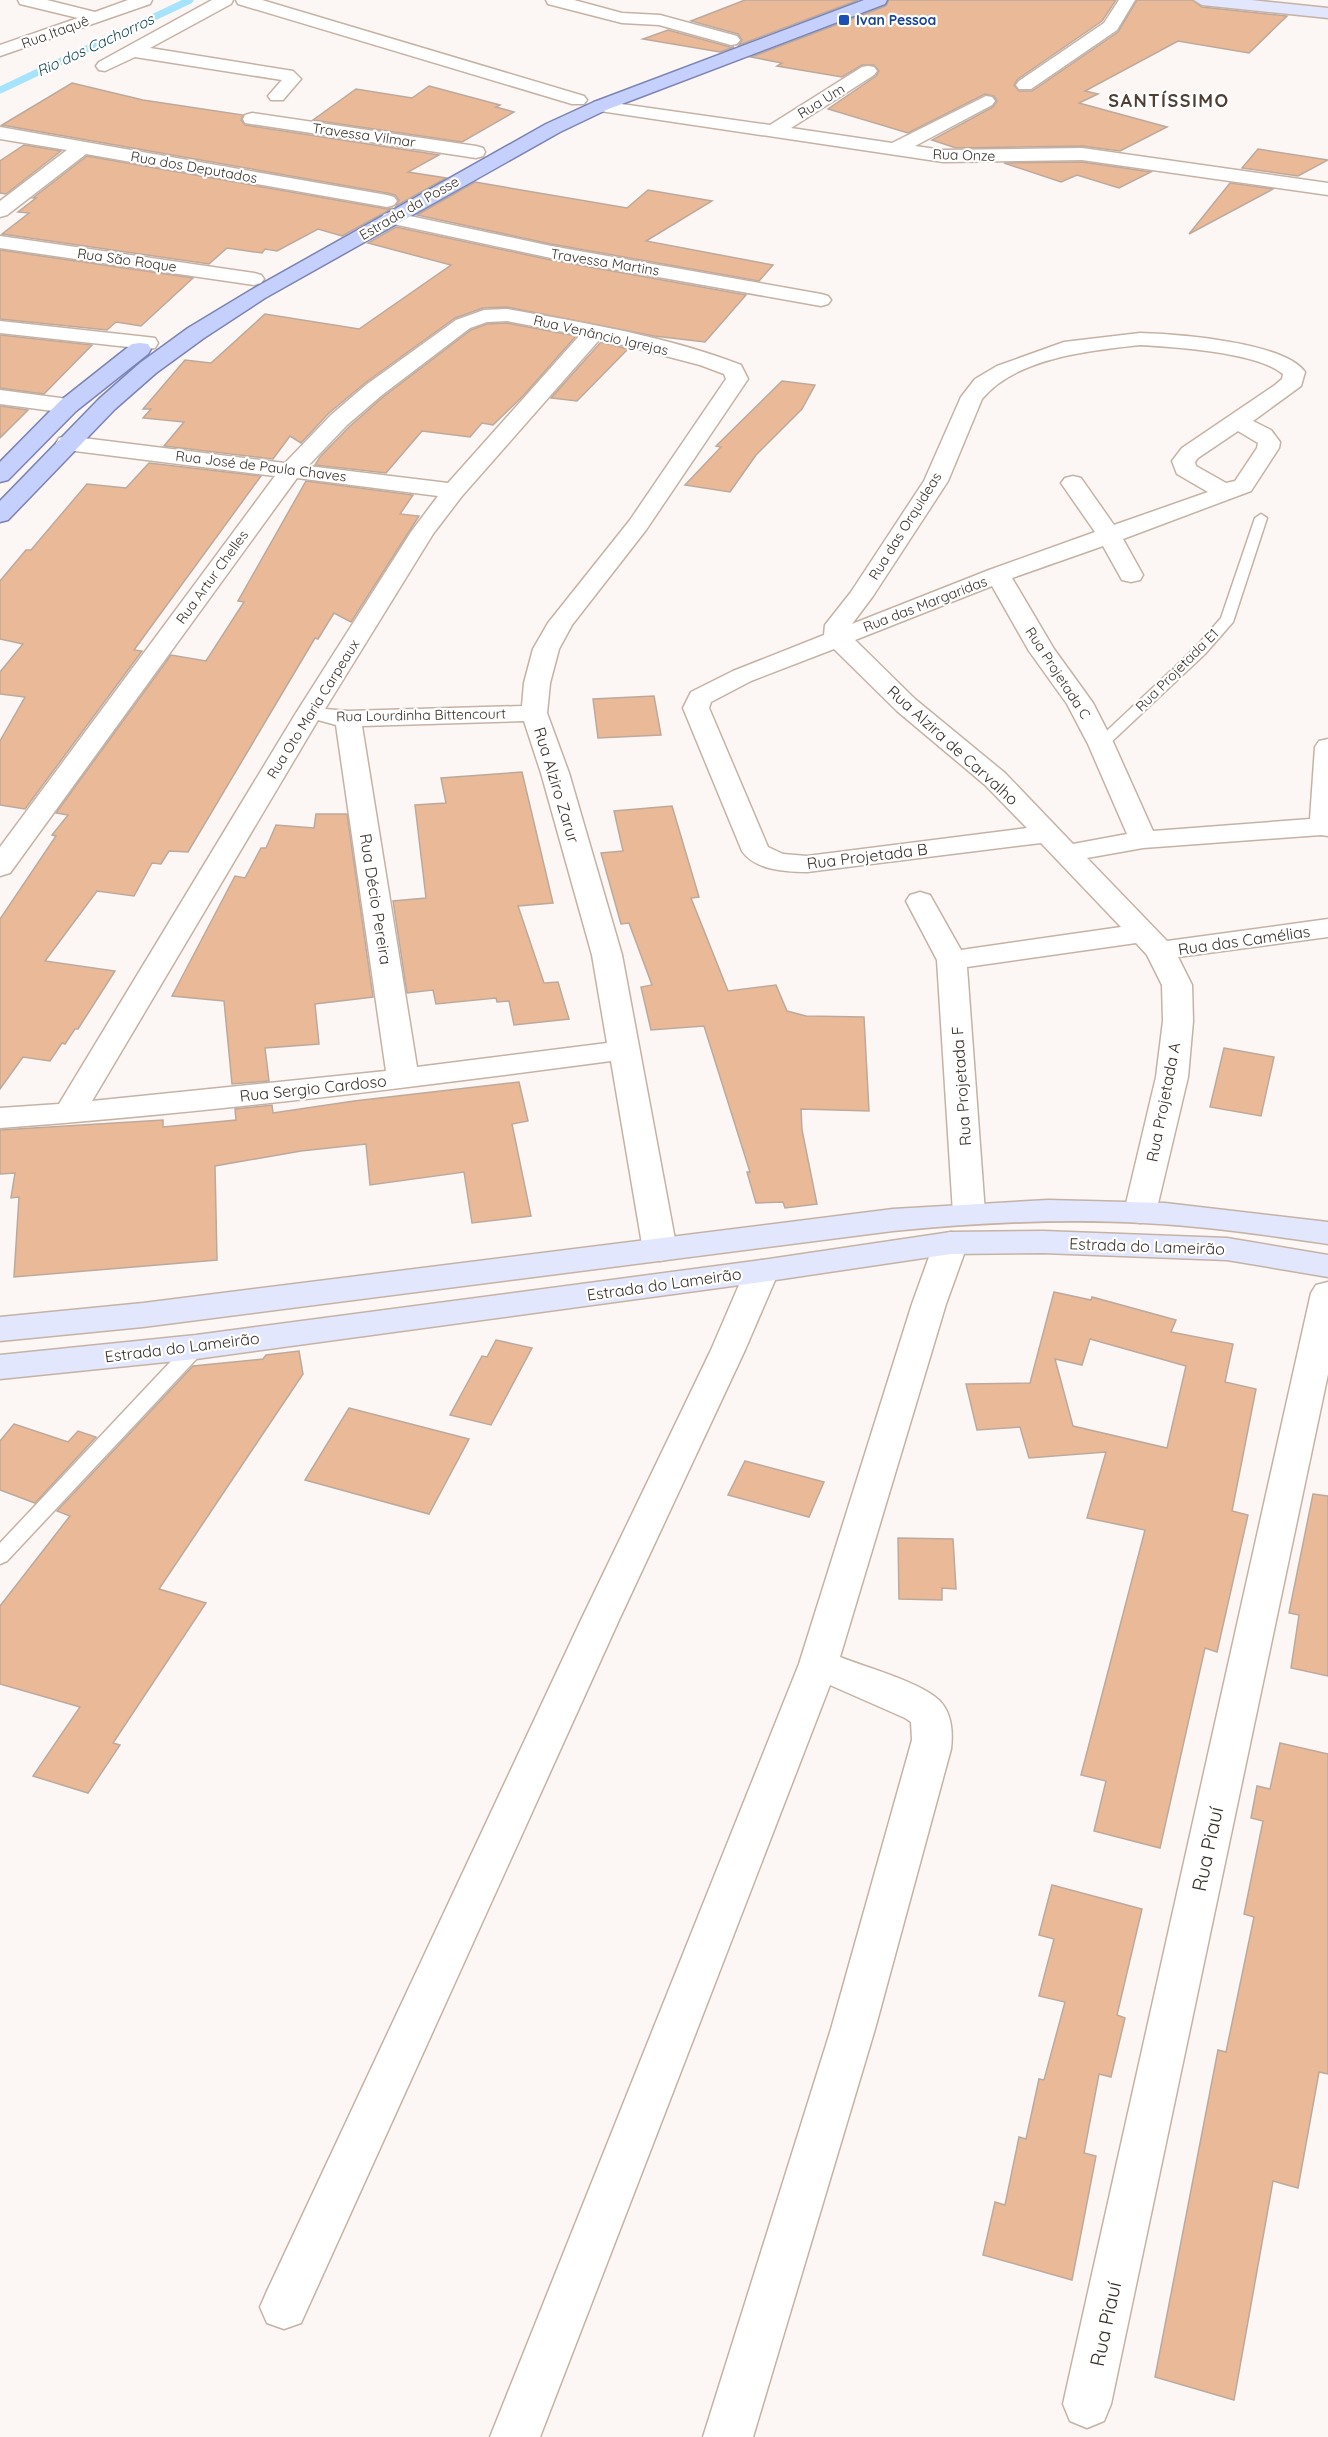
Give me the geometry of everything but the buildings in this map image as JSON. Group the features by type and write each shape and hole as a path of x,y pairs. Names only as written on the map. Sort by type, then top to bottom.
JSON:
{"main road":[{"name":"Estrada da Posse","path":"0,515 67,443 148,368 196,333 476,152 578,100 840,0"},
{"name":"Estrada da Posse","path":"0,475 68,405 147,343 254,279 600,106 879,0"},
{"path":"1202,0 1328,13"},
{"name":"Estrada do Lameirão","path":"0,1329 143,1315 893,1220 969,1213 1140,1212 1232,1219 1328,1233"},
{"name":"Estrada do Lameirão","path":"3,1370 196,1347 762,1271 951,1243 1043,1242 1227,1249 1328,1266"}],"street":[{"path":"26,0 96,17"},
{"name":"Rua Itaquê","path":"0,51 144,0"},
{"path":"105,66 225,0"},
{"path":"244,0 578,100"},
{"path":"554,0 614,16 660,20 731,40"},
{"path":"1025,85 1111,26 1127,0"},
{"path":"632,18 669,4"},
{"path":"132,51 290,77 292,79 277,96"},
{"name":"Rua Um","path":"774,131 868,71"},
{"path":"895,149 986,101"},
{"name":"Rua Onze","path":"600,106 962,158 1064,154 1102,156 1328,189"},
{"name":"Travessa Vilmar","path":"252,118 476,152"},
{"name":"Rua dos Deputados","path":"0,133 83,147 389,210"},
{"path":"0,211 83,147"},
{"path":"0,184 29,188"},
{"name":"Travessa Martins","path":"389,210 541,251 598,259 821,300"},
{"name":"Rua São Roque","path":"0,242 254,279"},
{"name":"Rua Venâncio Igrejas","path":"463,324 484,316 507,315 595,331 708,360 736,373"},
{"name":"Rua Artur Chelles","path":"0,867 291,470 356,405 463,324"},
{"path":"0,327 147,343"},
{"name":"Rua Oto Maria Carpeaux","path":"69,1114 309,713 423,532 454,491 595,331"},
{"name":"Rua das Orquideas","path":"838,638 835,633 838,625 861,596 936,481 972,397 983,384 1005,371 1039,357 1072,347 1140,339 1181,341 1223,347 1282,363 1294,372 1293,381 1183,461 1185,469 1197,477 1215,487 1231,492"},
{"name":"Rua Alziro Zarur","path":"660,1250 607,955 555,773 534,713 537,683 546,649 561,623 638,525 734,384 737,379 736,373"},
{"path":"0,397 68,405"},
{"path":"1231,492 1243,486 1268,448 1269,442 1263,435 1237,421"},
{"name":"Rua José de Paula Chaves","path":"67,443 454,491"},
{"path":"1073,483 1109,535 1131,576"},
{"name":"Rua das Margaridas","path":"742,676 998,575 1231,492"},
{"name":"Rua Projetada C","path":"998,575 1042,651 1080,703 1101,744 1143,840"},
{"name":"Rua Alzira de Carvalho","path":"838,638 906,705 995,779 1058,844"},
{"name":"Rua Projetada B","path":"742,676 700,698 696,708 756,850 766,859 783,864 1325,827"},
{"name":"Rua Lourdinha Bittencourt","path":"309,713 348,719 534,713"},
{"name":"Rua Décio Pereira","path":"348,719 403,1079"},
{"path":"1325,827 1328,747"},
{"name":"Rua Projetada A","path":"1058,844 1152,942 1177,985 1178,1021 1172,1077 1140,1212"},
{"name":"Rua Projetada F","path":"920,902 952,960 969,1213"},
{"name":"Rua das Camélias","path":"1152,942 1328,928"},
{"path":"952,960 1152,942"},
{"name":"Rua Sergio Cardoso","path":"0,1118 69,1114 403,1079 625,1050"},
{"path":"515,2437 818,1664 929,1304 951,1243"},
{"path":"284,2307 600,1620 728,1350 762,1271"},
{"name":"Rua Piauí","path":"1087,2404 1328,1293"},
{"path":"728,2437 853,2029 931,1749 933,1728 927,1713 910,1701 818,1664"}],"lane":[{"name":"Rua Projetada E1","path":"1101,744 1200,651 1228,619 1261,518"},
{"path":"0,1556 196,1347"}],"waterway":[{"name":"Rio dos Cachorros","path":"0,90 190,0"}],"place":[{"name":"Ivan Pessoa","path":"844,20"}],"district":[{"name":"SANTÍSSIMO","path":"1169,100"}]}
